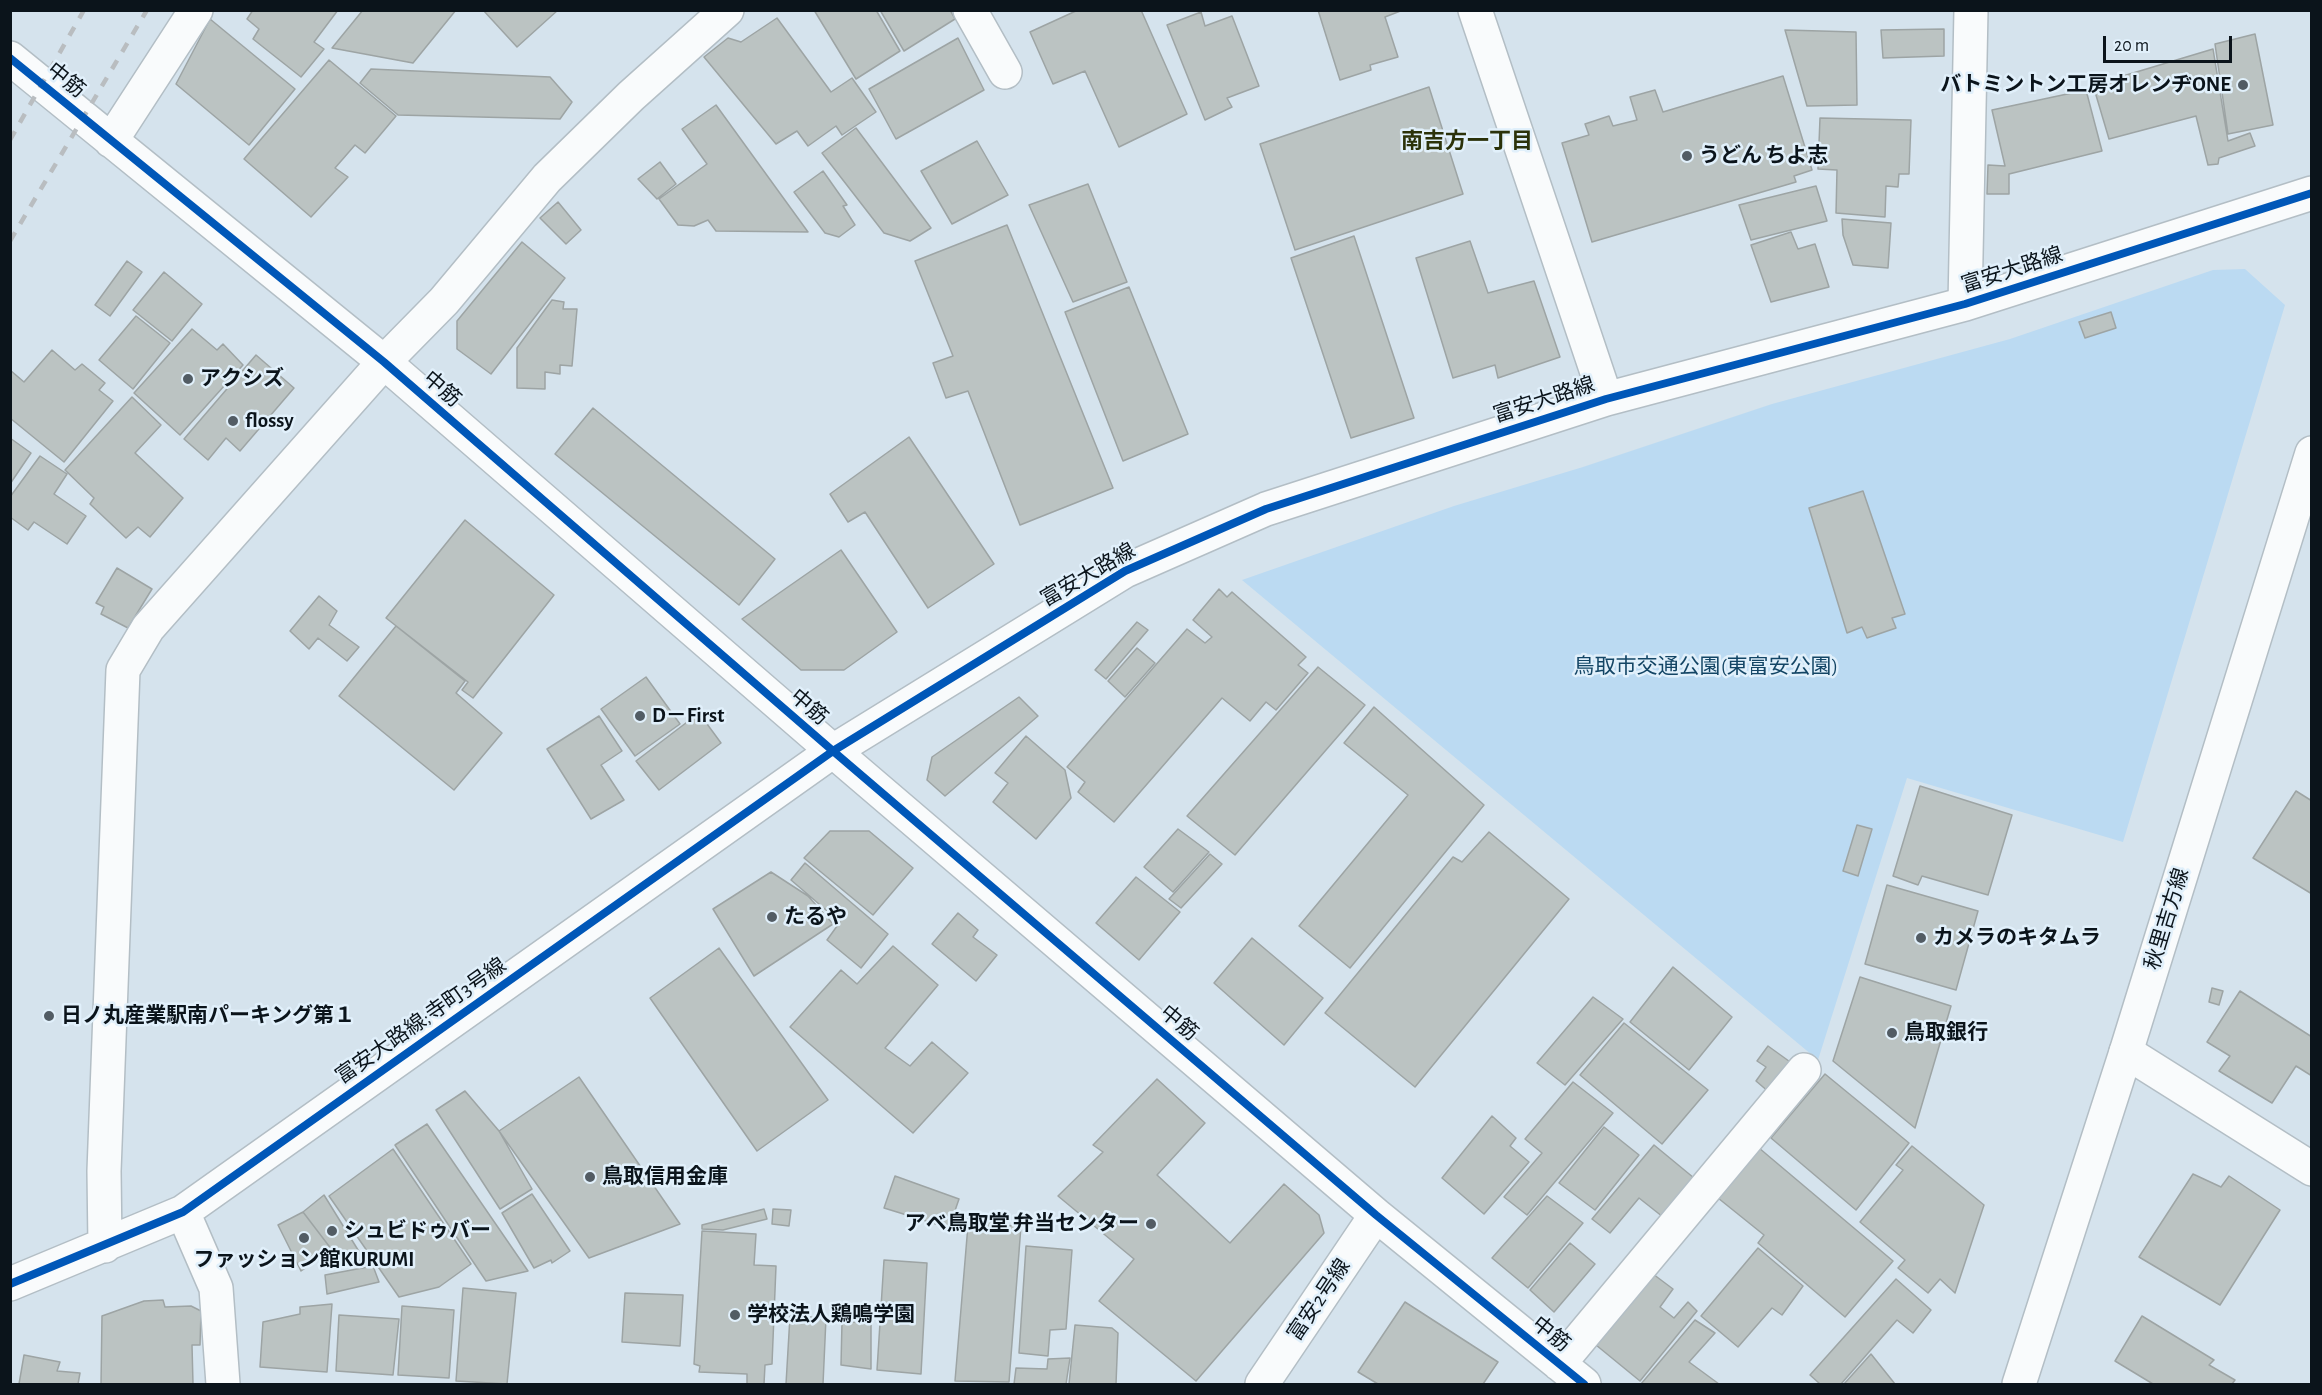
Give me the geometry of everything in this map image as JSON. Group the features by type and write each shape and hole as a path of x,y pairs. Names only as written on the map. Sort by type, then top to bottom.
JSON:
{"street":[{"path":"111,141 196,10"},
{"path":"105,1246 104,1171 123,670 148,628 384,362 444,301 547,178 631,96 727,10"},
{"path":"970,10 1005,72"},
{"path":"1475,10 1606,399"},
{"path":"1965,304 1971,10"},
{"name":"中筋","path":"10,58 384,362 833,752 1376,1215 1584,1384"},
{"name":"富安大路線","path":"833,752 1125,571 1266,509 1606,399 1965,304 2312,193"},
{"name":"秋里吉方線","path":"2019,1384 2126,1052 2312,453"},
{"name":"富安大路線;寺町3号線","path":"10,1284 183,1212 833,752"},
{"path":"2126,1052 2312,1169"},
{"path":"1559,1364 1804,1070"},
{"path":"183,1212 216,1288 231,1384"},
{"name":"富安2号線","path":"1262,1384 1376,1215"}],"green space":[{"name":"鳥取市交通公園(東富安公園)","path":"2245,269 2285,305 2123,842 1907,778 1818,1060 1242,580 1454,506 1583,467 1772,404 2010,339 2213,270"}],"building":[{"path":"253,10 338,10 314,42 324,49 301,77 253,39 259,29 247,19"},
{"path":"363,10 456,10 413,63 332,48"},
{"path":"483,10 558,10 517,47"},
{"path":"814,10 876,10 900,51 856,79"},
{"path":"880,10 950,10 955,19 904,51"},
{"path":"1078,10 1141,10 1187,114 1119,147 1085,71 1053,84 1030,32"},
{"path":"1318,10 1403,10 1385,17 1398,57 1370,65 1371,70 1340,80"},
{"path":"1201,12 1205,26 1232,16 1259,86 1227,98 1232,107 1205,120 1167,25"},
{"path":"777,18 831,92 852,78 876,112 842,135 836,126 808,146 797,131 776,144 704,57 728,38 741,42"},
{"path":"210,19 295,89 249,145 176,84"},
{"path":"1944,29 1944,56 1883,58 1881,30"},
{"path":"1785,30 1856,32 1857,105 1807,106"},
{"name":"バトミントン工房オレンヂONE","path":"2255,34 2273,125 2228,134 2215,44"},
{"path":"958,38 984,90 896,139 869,89"},
{"path":"2213,49 2228,141 2250,133 2255,146 2219,158 2218,164 2208,165 2196,116 2109,139 2093,85"},
{"path":"329,60 396,116 365,153 355,145 335,168 348,177 311,217 244,159"},
{"path":"371,69 550,77 572,102 560,119 398,115 360,83"},
{"name":"うどん ちよ志","path":"1783,76 1812,170 1794,176 1796,182 1592,242 1562,143 1589,135 1585,124 1609,116 1613,126 1637,120 1630,97 1655,90 1663,112"},
{"path":"1429,87 1463,194 1295,250 1260,144"},
{"path":"2086,90 2102,151 2009,174 2009,194 1987,194 1988,165 2005,166 1992,110"},
{"path":"716,105 808,232 716,231 708,220 694,226 678,225 659,199 707,164 682,129"},
{"path":"1820,118 1911,120 1909,174 1899,174 1898,187 1886,186 1885,217 1836,213 1837,170 1818,169"},
{"path":"856,128 931,228 910,241 884,233 822,153"},
{"path":"977,141 1008,195 952,224 921,171"},
{"path":"660,162 676,184 657,199 638,179"},
{"path":"823,171 847,205 843,206 855,225 839,237 825,233 794,192"},
{"path":"1088,184 1127,282 1073,302 1029,205"},
{"path":"1816,186 1827,221 1751,240 1739,205"},
{"path":"558,202 581,230 566,244 540,218"},
{"path":"1842,219 1891,223 1888,268 1853,265 1843,235"},
{"path":"1007,225 1113,488 1020,525 968,391 946,398 933,363 953,356 915,261"},
{"path":"1791,232 1798,249 1815,244 1829,287 1771,302 1751,245"},
{"path":"1354,236 1414,418 1351,438 1291,258"},
{"path":"1470,241 1488,293 1534,281 1560,357 1498,378 1495,365 1453,378 1416,258"},
{"path":"522,242 565,278 491,374 457,349 457,321"},
{"path":"127,261 142,272 110,316 95,305"},
{"path":"164,272 202,304 172,341 133,310"},
{"path":"1129,287 1188,434 1123,461 1065,312"},
{"path":"552,300 564,302 563,309 577,309 572,366 560,365 560,374 545,372 545,389 517,388 517,348"},
{"path":"2111,312 2116,328 2085,338 2079,322"},
{"path":"136,316 170,343 133,389 99,360"},
{"name":"アクシズ","path":"192,329 217,350 223,344 243,365 180,435 134,393"},
{"path":"52,350 75,370 82,364 105,383 99,390 113,401 64,462 10,418 10,370 24,382"},
{"name":"flossy","path":"256,355 294,388 240,451 226,438 208,460 184,439"},
{"path":"132,397 161,425 135,453 183,498 150,537 138,527 126,538 90,504 94,498 65,470"},
{"path":"593,408 775,559 739,605 555,454"},
{"path":"909,437 994,564 928,608 865,512 848,522 830,494"},
{"path":"10,438 31,453 10,484"},
{"path":"40,456 67,474 54,494 86,516 67,544 34,522 28,530 10,517 10,497"},
{"path":"1863,491 1905,614 1892,618 1896,628 1867,638 1862,627 1847,633 1809,508"},
{"path":"465,520 554,595 473,698 462,690 468,682 386,618"},
{"path":"841,550 897,632 844,670 801,670 742,619"},
{"path":"117,568 152,589 128,628 101,614 104,607 96,603"},
{"path":"1219,589 1227,597 1232,592 1306,657 1298,665 1308,673 1276,710 1266,702 1250,721 1222,698 1114,822 1078,792 1085,782 1067,767 1187,629 1205,643 1212,637 1193,620"},
{"path":"319,596 337,611 329,625 359,647 347,661 318,638 309,649 290,631"},
{"path":"1137,622 1148,630 1106,679 1095,670"},
{"path":"396,626 465,681 456,693 502,733 454,790 339,696"},
{"path":"1137,648 1155,663 1125,697 1108,681"},
{"path":"1318,667 1365,705 1235,855 1187,816"},
{"name":"D－First","path":"646,677 680,724 635,756 601,709"},
{"path":"1019,697 1038,716 945,796 927,780 932,757"},
{"path":"1374,707 1484,805 1350,968 1299,926 1408,795 1344,743"},
{"path":"699,713 721,743 659,790 636,761"},
{"path":"599,716 622,751 601,765 624,800 591,819 547,749"},
{"path":"1026,736 1065,770 1071,798 1036,839 993,802 1008,783 995,773"},
{"path":"1920,786 2012,815 1988,895 1922,876 1918,885 1893,876"},
{"path":"2296,791 2312,801 2312,894 2253,858"},
{"path":"1857,825 1872,829 1858,876 1843,871"},
{"path":"1178,829 1209,852 1173,892 1144,867"},
{"path":"830,831 869,831 913,868 873,915 804,858"},
{"path":"1489,832 1569,899 1415,1087 1325,1013 1453,857 1462,862"},
{"path":"1210,854 1222,864 1181,908 1169,899"},
{"path":"805,863 888,934 861,968 827,940 840,922 791,880"},
{"name":"たるや","path":"771,872 808,896 833,924 754,976 713,909"},
{"path":"1136,877 1180,912 1139,960 1096,923"},
{"name":"カメラのキタムラ","path":"1887,885 1978,911 1956,990 1865,964"},
{"path":"958,913 978,930 973,937 997,955 976,981 932,944"},
{"path":"1252,938 1323,998 1284,1045 1214,983"},
{"path":"893,946 938,985 885,1048 910,1066 932,1042 968,1073 913,1133 790,1027 841,970 857,984"},
{"path":"719,948 828,1100 757,1151 650,998"},
{"path":"1673,967 1732,1017 1689,1070 1630,1022"},
{"name":"鳥取銀行","path":"1860,977 1951,1006 1915,1128 1833,1061"},
{"path":"2212,988 2223,991 2219,1005 2209,1002"},
{"path":"2240,991 2312,1037 2312,1076 2296,1066 2272,1103 2219,1071 2230,1056 2207,1042"},
{"path":"1593,997 1623,1019 1565,1085 1537,1063"},
{"path":"1624,1023 1708,1090 1662,1144 1580,1075"},
{"path":"1768,1046 1793,1064 1770,1093 1756,1081 1766,1067 1757,1061"},
{"path":"1825,1074 1909,1143 1856,1210 1771,1138"},
{"name":"鳥取信用金庫","path":"579,1077 680,1224 589,1258 499,1131"},
{"name":"アベ鳥取堂 弁当センター","path":"1157,1079 1205,1123 1157,1175 1230,1243 1284,1184 1319,1215 1324,1233 1196,1381 1099,1301 1134,1259 1058,1196 1103,1152 1093,1145"},
{"path":"1573,1082 1613,1113 1527,1215 1504,1197 1542,1153 1525,1139"},
{"path":"465,1091 499,1131 532,1189 500,1209 436,1110"},
{"path":"1492,1116 1516,1138 1510,1146 1529,1162 1484,1214 1442,1178"},
{"path":"427,1124 528,1271 486,1281 395,1145"},
{"path":"1604,1127 1639,1155 1595,1210 1559,1183"},
{"path":"1654,1145 1694,1178 1663,1217 1639,1198 1610,1233 1592,1219"},
{"path":"1912,1146 1984,1205 1955,1293 1940,1279 1928,1293 1898,1268 1905,1260 1860,1222 1903,1170 1896,1165"},
{"path":"1759,1148 1893,1261 1845,1317 1758,1243 1764,1235 1718,1198"},
{"path":"393,1149 471,1264 439,1287 399,1297 329,1196"},
{"path":"2193,1174 2221,1187 2229,1176 2280,1210 2220,1305 2139,1257"},
{"path":"895,1176 959,1199 949,1228 884,1208"},
{"path":"532,1194 570,1251 552,1263 551,1260 534,1268 502,1213"},
{"name":"シュビドゥバー","path":"324,1195 363,1258 349,1267 332,1250 303,1212"},
{"path":"1547,1196 1583,1223 1528,1288 1492,1258"},
{"path":"764,1209 767,1219 723,1230 702,1229 702,1225"},
{"path":"773,1209 791,1210 789,1226 772,1224"},
{"name":"ファッション館KURUMI","path":"303,1212 332,1250 301,1271 278,1225"},
{"path":"969,1213 998,1215 997,1225 1021,1226 1009,1382 955,1381"},
{"name":"学校法人鶏鳴学園","path":"702,1231 756,1234 754,1265 776,1266 772,1364 765,1365 764,1384 747,1384 747,1374 699,1372 700,1366 694,1364"},
{"path":"1570,1243 1595,1264 1554,1312 1530,1290"},
{"path":"1026,1246 1072,1250 1066,1329 1050,1330 1048,1356 1019,1353"},
{"path":"1758,1248 1803,1286 1782,1315 1772,1308 1738,1347 1701,1316"},
{"path":"884,1260 927,1263 921,1374 877,1370"},
{"path":"373,1266 379,1282 327,1294 325,1275"},
{"path":"1653,1274 1673,1289 1660,1307 1674,1318 1688,1302 1697,1311 1640,1381 1596,1345"},
{"path":"1896,1279 1931,1310 1913,1333 1897,1320 1841,1384 1820,1384 1810,1375"},
{"path":"463,1288 516,1293 507,1384 456,1381"},
{"path":"625,1293 683,1295 680,1346 622,1342"},
{"path":"163,1300 165,1307 191,1306 201,1311 200,1345 192,1345 193,1384 101,1384 102,1316 144,1301"},
{"path":"1405,1302 1498,1362 1483,1384 1378,1384 1358,1372"},
{"path":"332,1304 327,1372 260,1367 263,1322 300,1314 300,1307"},
{"path":"402,1306 454,1310 449,1378 398,1375"},
{"path":"339,1315 399,1319 393,1375 336,1371"},
{"path":"790,1316 826,1318 823,1384 786,1384"},
{"path":"2142,1316 2214,1360 2209,1365 2235,1380 2232,1384 2153,1384 2115,1361"},
{"path":"1695,1320 1715,1333 1689,1362 1719,1384 1641,1384"},
{"path":"842,1322 871,1322 871,1369 841,1365"},
{"path":"1075,1325 1112,1328 1118,1333 1116,1384 1069,1384"},
{"path":"1871,1354 1895,1384 1844,1384"},
{"path":"24,1355 60,1362 57,1371 80,1373 78,1384 19,1384"},
{"path":"1070,1358 1066,1384 1014,1384 1016,1368 1047,1369 1048,1359"}],"railway":[{"path":"10,140 84,10"},
{"path":"10,241 147,10"}],"cycle path":[{"path":"10,58 384,362 833,751 1376,1215 1584,1384"},
{"path":"10,1284 183,1212 833,751 1125,571 1266,509 1606,399 1965,304 2312,193"}],"place":[{"name":"バトミントン工房オレンヂONE","path":"2243,85"},
{"name":"うどん ちよ志","path":"1687,156"},
{"name":"アクシズ","path":"188,379"},
{"name":"flossy","path":"233,421"},
{"name":"D－First","path":"640,716"},
{"name":"たるや","path":"772,917"},
{"name":"カメラのキタムラ","path":"1921,938"},
{"name":"日ノ丸産業駅南パーキング第１","path":"49,1016"},
{"name":"鳥取銀行","path":"1892,1033"},
{"name":"鳥取信用金庫","path":"590,1177"},
{"name":"アベ鳥取堂 弁当センター","path":"1151,1224"},
{"name":"シュビドゥバー","path":"332,1231"},
{"name":"ファッション館KURUMI","path":"304,1238"},
{"name":"学校法人鶏鳴学園","path":"735,1315"}],"district":[{"name":"南吉方一丁目","path":"1467,141"}]}
